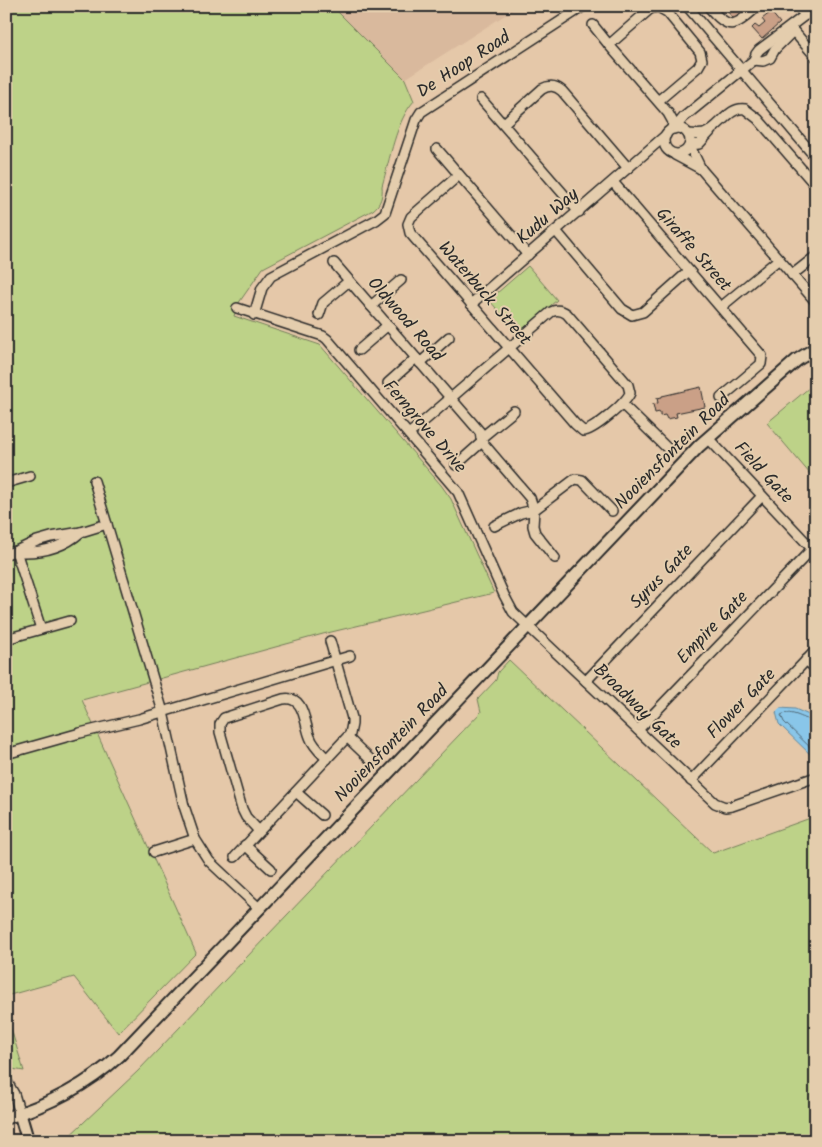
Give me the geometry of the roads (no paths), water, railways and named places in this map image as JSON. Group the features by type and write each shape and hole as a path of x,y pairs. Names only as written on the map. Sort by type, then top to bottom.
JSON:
{"street":[{"name":"De Hoop Road","path":"254,315 262,288 271,276 376,220 385,213 416,120 421,112 584,6"},
{"path":"687,6 816,158"},
{"path":"708,6 723,22 731,24 741,20 758,6"},
{"path":"797,6 806,16"},
{"path":"609,44 650,10 658,7 666,12 700,52 702,60 698,67 658,101"},
{"name":"Kudu Way","path":"472,304 645,155 684,117 754,60 756,54 771,47 816,7"},
{"path":"593,25 670,115 673,122 671,131 664,144 670,152 701,169"},
{"path":"791,29 816,57"},
{"path":"503,124 542,90 548,86 555,86 562,91 628,168"},
{"path":"481,99 579,212"},
{"path":"670,152 682,154 690,146 699,144 737,109 745,109 758,119 816,186"},
{"path":"692,111 688,121 687,133 690,146 701,169 816,302"},
{"path":"670,115 678,118 684,117"},
{"path":"671,131 682,129 687,133 702,134 712,130"},
{"path":"437,149 528,255"},
{"name":"Kudu Way","path":"645,155 656,151 670,152"},
{"name":"Waterbuck Street","path":"459,175 413,215 409,220 410,233 574,424 583,431 590,430 622,404"},
{"name":"Giraffe Street","path":"613,182 761,355 762,362 721,398"},
{"path":"556,232 622,309 632,315 643,312 689,271"},
{"path":"792,275 816,256"},
{"path":"721,307 779,259"},
{"name":"Oldwood Road","path":"334,263 480,432 482,440 530,498 534,510"},
{"path":"371,306 401,280"},
{"path":"319,315 323,303 349,281"},
{"name":"Ferngrove Drive","path":"237,308 327,339 460,495 506,600 513,612 528,626"},
{"path":"409,434 551,312 556,310 565,312 628,385 630,393 622,404 668,449"},
{"path":"359,350 388,325"},
{"path":"388,383 449,337"},
{"name":"Nooiensfontein Road","path":"6,1118 60,1097 91,1079 110,1065 708,438 797,360 816,340"},
{"name":"Nooiensfontein Road","path":"797,360 816,348"},
{"path":"456,465 514,411"},
{"name":"Field Gate","path":"708,438 814,551"},
{"path":"6,483 30,476"},
{"path":"494,526 521,513 534,510 570,481 576,479 582,480 612,510"},
{"path":"94,481 163,712 184,806 195,839 209,861 260,909"},
{"name":"Syrus Gate","path":"586,681 762,496"},
{"path":"534,510 533,526 535,533 555,558"},
{"path":"6,554 37,541 81,532 107,524"},
{"path":"16,551 41,629"},
{"name":"Empire Gate","path":"638,730 814,551"},
{"path":"6,639 70,621"},
{"name":"Broadway Gate","path":"528,626 714,803 725,807 816,776"},
{"path":"235,857 348,738 352,724 330,641"},
{"name":"Flower Gate","path":"691,781 816,650"},
{"path":"6,754 163,712 350,656"},
{"path":"806,660 816,669"},
{"path":"259,831 246,818 242,810 220,732 220,724 224,718 286,698 292,699 301,708 313,744 328,760"},
{"path":"348,738 373,762"},
{"path":"296,792 322,816"},
{"path":"154,852 195,839"},
{"path":"246,845 271,870"},
{"path":"6,1080 14,1094 28,1141"}],"water":[{"path":"780,708 795,709 816,718 816,760 779,724 776,712"}]}
